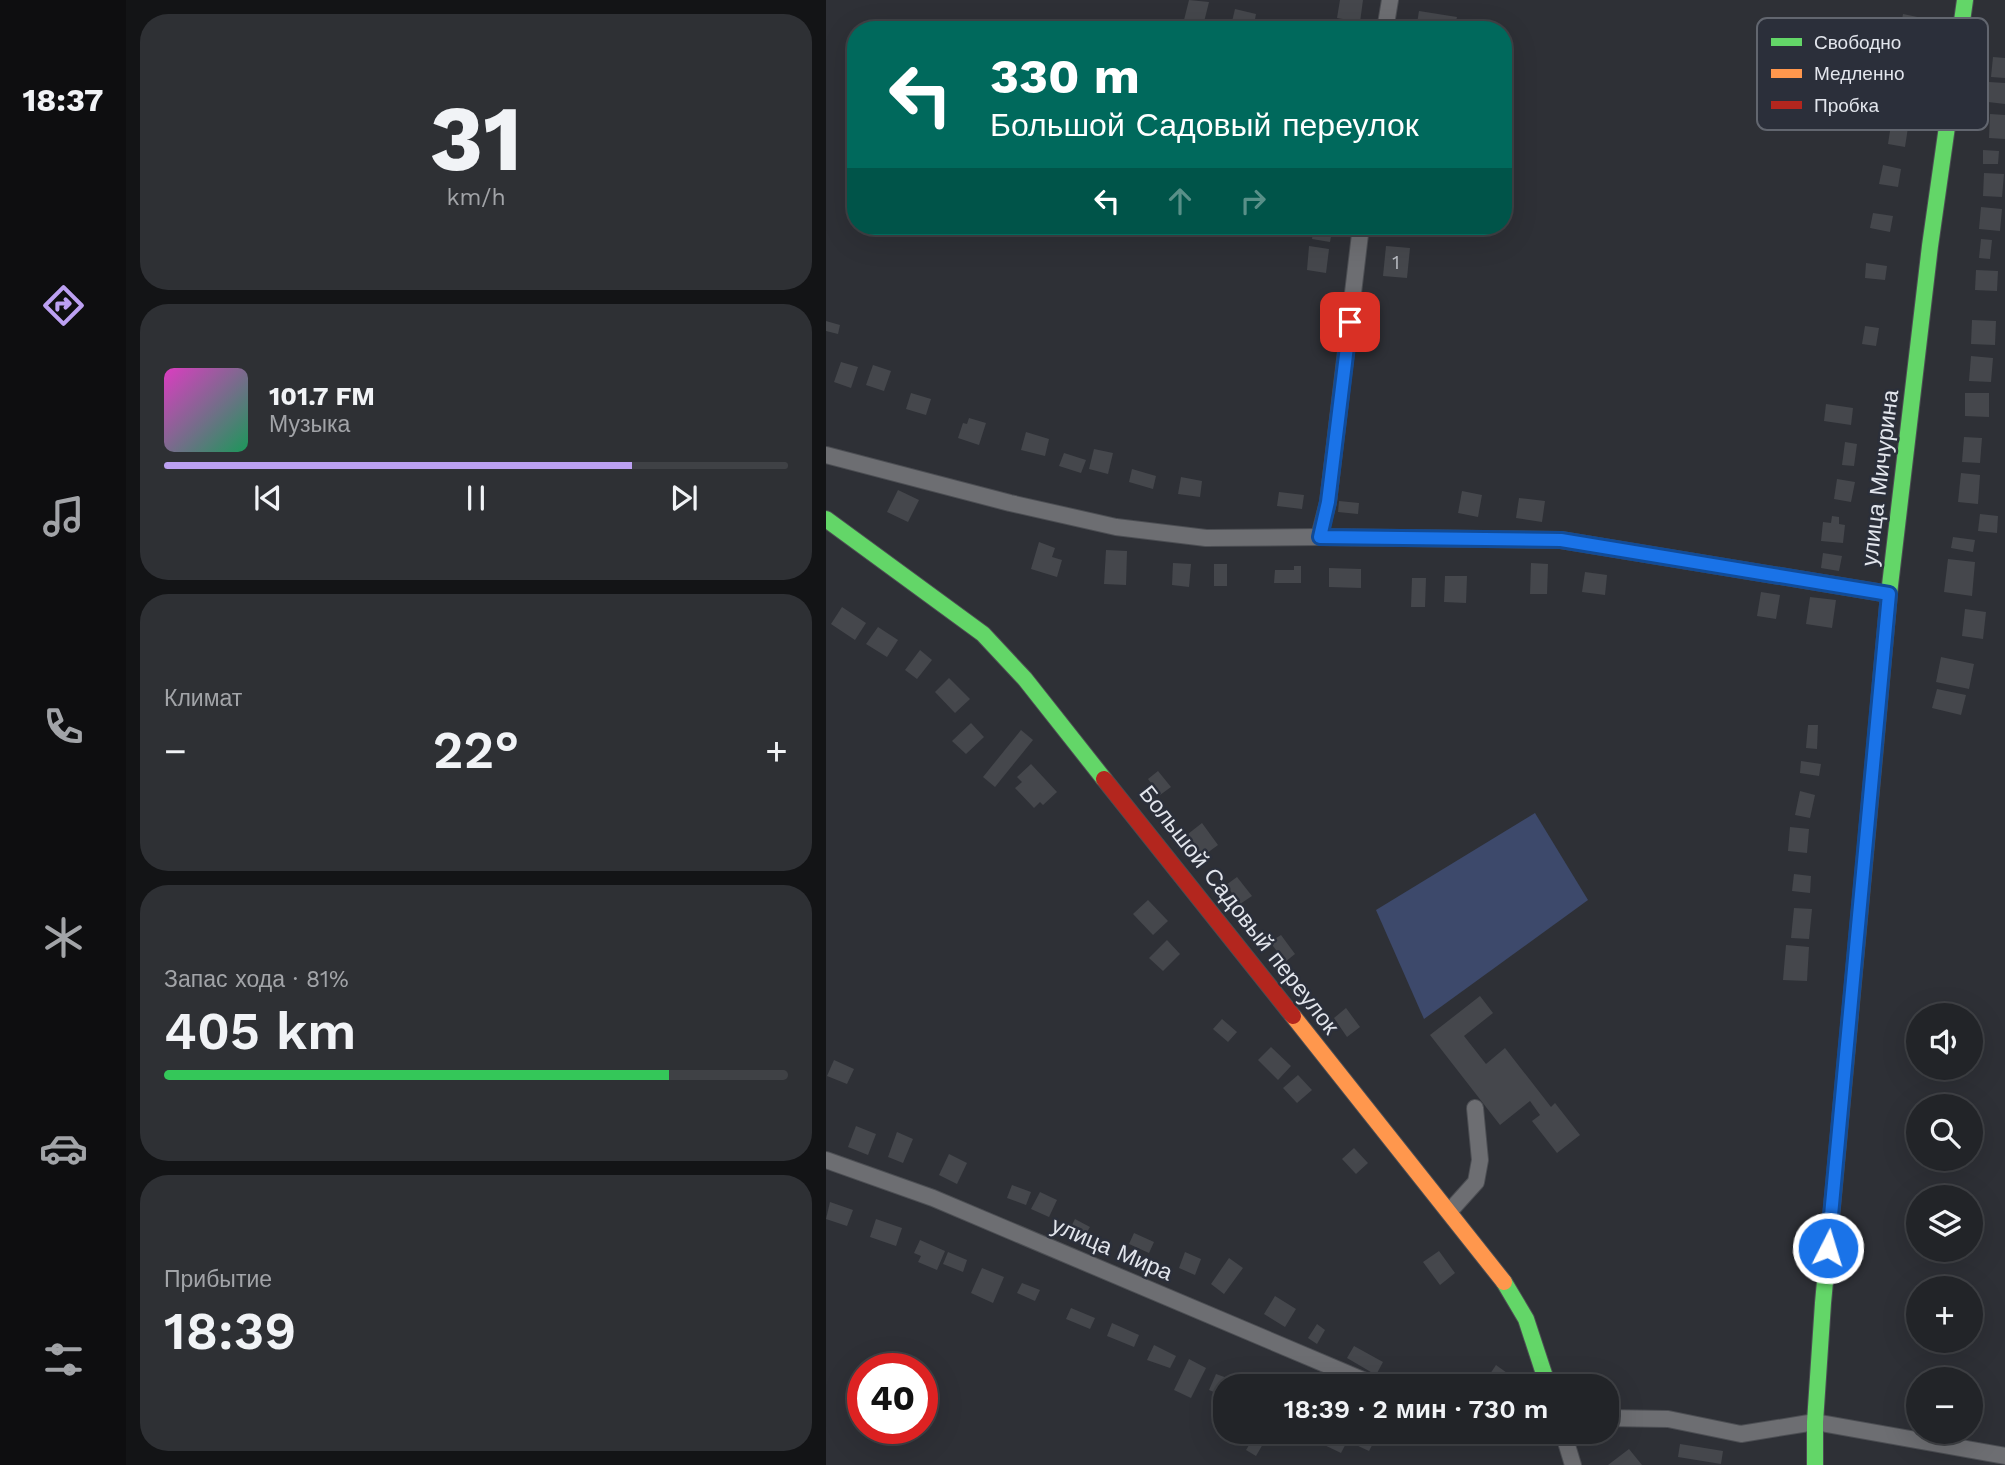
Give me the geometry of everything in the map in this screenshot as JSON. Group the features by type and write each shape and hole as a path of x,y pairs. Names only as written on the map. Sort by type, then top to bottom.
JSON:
{"street":[{"path":"1386,21 1390,0"},
{"name":"улица Мичурина","path":"1962,18 1965,0"},
{"name":"улица Мичурина","path":"1815,1465 1815,1422 1825,1289 1889,594 1930,246 1947,130"},
{"path":"1320,537 1328,502 1360,235"},
{"path":"826,455 1010,503 1116,527 1206,538 1561,540 1889,594"},
{"name":"Большой Садовый переулок","path":"826,519 983,634 1025,679 1499,1274 1526,1319 1544,1374"},
{"path":"1449,1212 1476,1182 1480,1160 1475,1108"},
{"name":"улица Мира","path":"826,1160 933,1198 1349,1374"},
{"path":"1619,1418 1668,1419 1741,1434 1815,1422 2005,1456"},
{"path":"1567,1444 1573,1465"}],"shaded area":[{"path":"1535,813 1588,900 1424,1019 1376,910"}],"building":[{"path":"1189,0 1209,2 1204,21 1184,21"},
{"path":"1340,0 1363,0 1360,21 1337,18"},
{"path":"1235,9 1256,14 1255,21 1232,21"},
{"path":"1419,11 1457,17 1456,21 1417,21"},
{"path":"1903,14 1922,18 1902,18"},
{"path":"1993,57 2005,58 2005,78 1991,77"},
{"path":"1989,82 2005,83 2005,104 1988,102"},
{"path":"1990,114 2005,115 2005,139 1989,138"},
{"path":"1890,130 1908,130 1905,147 1888,144"},
{"path":"1983,150 1999,151 1998,164 1983,164"},
{"path":"1883,165 1901,169 1898,187 1879,184"},
{"path":"1984,173 2004,174 2002,197 1983,196"},
{"path":"1981,207 2002,209 2000,231 1979,229"},
{"path":"1873,213 1893,216 1890,232 1870,228"},
{"path":"1313,235 1331,235 1330,242 1312,239"},
{"path":"1981,239 1992,240 1990,259 1979,258"},
{"path":"1309,246 1329,249 1326,273 1307,270"},
{"path":"1386,246 1410,248 1407,278 1383,276"},
{"path":"1866,263 1887,266 1885,280 1865,278"},
{"path":"1976,270 1998,271 1997,291 1975,290"},
{"path":"1972,320 1996,321 1995,345 1971,344"},
{"path":"826,321 840,325 838,334 826,331"},
{"path":"1865,326 1879,328 1876,346 1862,344"},
{"path":"1971,356 1993,358 1991,382 1969,381"},
{"path":"841,362 858,367 851,388 834,382"},
{"path":"873,365 891,371 884,391 866,385"},
{"path":"911,393 931,399 926,415 906,409"},
{"path":"1965,393 1989,393 1989,417 1965,416"},
{"path":"1826,404 1853,408 1851,425 1824,421"},
{"path":"969,418 986,423 979,445 958,438 963,423 967,424"},
{"path":"1026,432 1049,439 1045,456 1021,450"},
{"path":"1964,437 1982,438 1980,463 1962,462"},
{"path":"1845,442 1857,444 1854,466 1842,465"},
{"path":"1094,449 1113,453 1108,474 1089,469"},
{"path":"1064,453 1086,460 1081,473 1059,466"},
{"path":"1132,469 1156,476 1153,489 1129,482"},
{"path":"1961,473 1980,475 1978,504 1958,502"},
{"path":"1181,477 1202,481 1200,497 1178,494"},
{"path":"1837,479 1855,482 1851,502 1834,499"},
{"path":"898,490 919,500 908,522 887,512"},
{"path":"1462,491 1482,495 1478,517 1458,513"},
{"path":"1279,492 1304,495 1302,509 1277,506"},
{"path":"1519,498 1545,501 1542,522 1516,518"},
{"path":"1339,501 1359,503 1358,514 1338,512"},
{"path":"1980,514 1998,516 1997,533 1978,531"},
{"path":"1832,516 1839,517 1839,524 1845,525 1843,543 1821,541 1823,522 1831,523"},
{"path":"1953,537 1975,540 1973,552 1951,548"},
{"path":"1039,542 1055,548 1052,557 1062,560 1057,577 1031,569"},
{"path":"1106,550 1127,551 1126,585 1104,584"},
{"path":"1823,553 1842,556 1839,571 1821,568"},
{"path":"1948,559 1975,562 1972,596 1944,592"},
{"path":"1173,563 1191,564 1189,587 1172,585"},
{"path":"1531,563 1548,564 1547,594 1530,594"},
{"path":"1214,564 1227,564 1227,586 1214,586"},
{"path":"1294,566 1301,566 1301,583 1274,583 1275,570 1294,570"},
{"path":"1329,568 1361,569 1361,588 1329,587"},
{"path":"1585,572 1607,575 1605,595 1582,592"},
{"path":"1445,576 1467,576 1466,603 1444,602"},
{"path":"1412,578 1426,578 1425,607 1411,607"},
{"path":"1761,592 1780,595 1776,619 1757,616"},
{"path":"1810,597 1836,600 1832,628 1806,624"},
{"path":"842,607 866,623 855,640 831,624"},
{"path":"1965,609 1986,612 1983,639 1962,636"},
{"path":"878,627 898,640 887,657 866,644"},
{"path":"920,650 932,660 917,679 905,670"},
{"path":"1941,657 1974,664 1969,689 1936,682"},
{"path":"949,678 970,699 955,713 935,692"},
{"path":"1937,689 1966,695 1961,715 1932,708"},
{"path":"971,723 984,737 966,754 952,741"},
{"path":"1808,725 1818,725 1817,749 1806,748"},
{"path":"1021,730 1033,740 995,787 983,777"},
{"path":"1801,761 1821,764 1819,776 1800,773"},
{"path":"1031,764 1057,792 1043,805 1040,802 1034,808 1015,788 1022,782 1017,777"},
{"path":"1158,771 1171,787 1160,795 1148,779"},
{"path":"1800,791 1815,795 1810,818 1795,815"},
{"path":"1202,823 1218,845 1199,859 1193,851 1198,848 1188,834"},
{"path":"1790,827 1809,829 1807,853 1788,851"},
{"path":"1794,874 1811,876 1810,893 1792,891"},
{"path":"1237,877 1252,896 1240,904 1226,885"},
{"path":"1148,900 1168,921 1153,935 1133,914"},
{"path":"1794,908 1812,909 1809,939 1791,938"},
{"path":"1281,935 1295,954 1285,962 1270,942"},
{"path":"1167,940 1180,954 1163,971 1149,958"},
{"path":"1786,945 1809,947 1807,981 1783,980"},
{"path":"1480,996 1493,1013 1464,1036 1486,1064 1505,1048 1551,1107 1555,1103 1580,1135 1557,1153 1532,1121 1540,1115 1530,1101 1500,1125 1430,1035"},
{"path":"1346,1008 1360,1027 1347,1037 1334,1018"},
{"path":"1222,1019 1237,1032 1228,1042 1213,1029"},
{"path":"1271,1047 1291,1066 1278,1080 1258,1060"},
{"path":"834,1060 854,1069 847,1084 827,1076"},
{"path":"1298,1075 1312,1090 1297,1103 1283,1088"},
{"path":"856,1126 876,1134 868,1155 848,1147"},
{"path":"897,1132 913,1139 903,1163 888,1157"},
{"path":"1354,1148 1368,1163 1356,1174 1342,1159"},
{"path":"949,1154 967,1163 957,1184 939,1175"},
{"path":"1012,1185 1031,1192 1026,1205 1007,1198"},
{"path":"1040,1192 1057,1200 1049,1217 1031,1209"},
{"path":"830,1202 853,1210 847,1226 826,1219"},
{"path":"876,1219 902,1228 896,1246 870,1237"},
{"path":"1075,1219 1090,1227 1084,1237 1070,1229"},
{"path":"1134,1233 1154,1242 1149,1253 1129,1244"},
{"path":"920,1240 945,1251 937,1270 918,1262 921,1256 914,1253"},
{"path":"1439,1251 1455,1273 1440,1285 1423,1262"},
{"path":"948,1252 967,1260 963,1272 943,1264"},
{"path":"1185,1252 1201,1259 1195,1275 1179,1268"},
{"path":"1229,1258 1243,1268 1224,1294 1211,1284"},
{"path":"982,1268 1004,1277 993,1303 971,1293"},
{"path":"1022,1283 1040,1290 1035,1301 1017,1293"},
{"path":"1275,1296 1296,1309 1285,1327 1264,1314"},
{"path":"1071,1308 1095,1318 1090,1329 1066,1319"},
{"path":"1112,1323 1139,1335 1134,1347 1107,1336"},
{"path":"1317,1324 1325,1330 1317,1344 1308,1338"},
{"path":"1154,1345 1176,1356 1170,1368 1147,1360"},
{"path":"1354,1346 1383,1362 1374,1374 1347,1358"},
{"path":"1189,1359 1206,1368 1191,1398 1174,1390"},
{"path":"1496,1365 1508,1374 1490,1374"},
{"path":"1250,1444 1263,1444 1256,1456 1246,1450"},
{"path":"1322,1444 1346,1444 1341,1453"},
{"path":"1356,1444 1373,1444 1369,1451"},
{"path":"1680,1444 1723,1451 1721,1464 1678,1457"},
{"path":"1629,1449 1642,1465 1608,1465"}],"traffic: fast":[{"path":"1962,18 1965,0"},
{"path":"1873,769 1889,594 1930,246 1947,130"},
{"path":"826,519 983,634 1025,679 1104,779"},
{"path":"1815,1465 1815,1422 1823,1303 1850,1015"},
{"path":"1504,1282 1526,1319 1544,1374"}],"traffic: slow":[{"path":"1293,1016 1504,1282"}],"traffic: jam":[{"path":"1850,1015 1873,769"},
{"path":"1104,779 1293,1016"}],"route":[{"path":"1350,322 1328,502 1320,537 1561,540 1889,594 1828,1248"}]}
